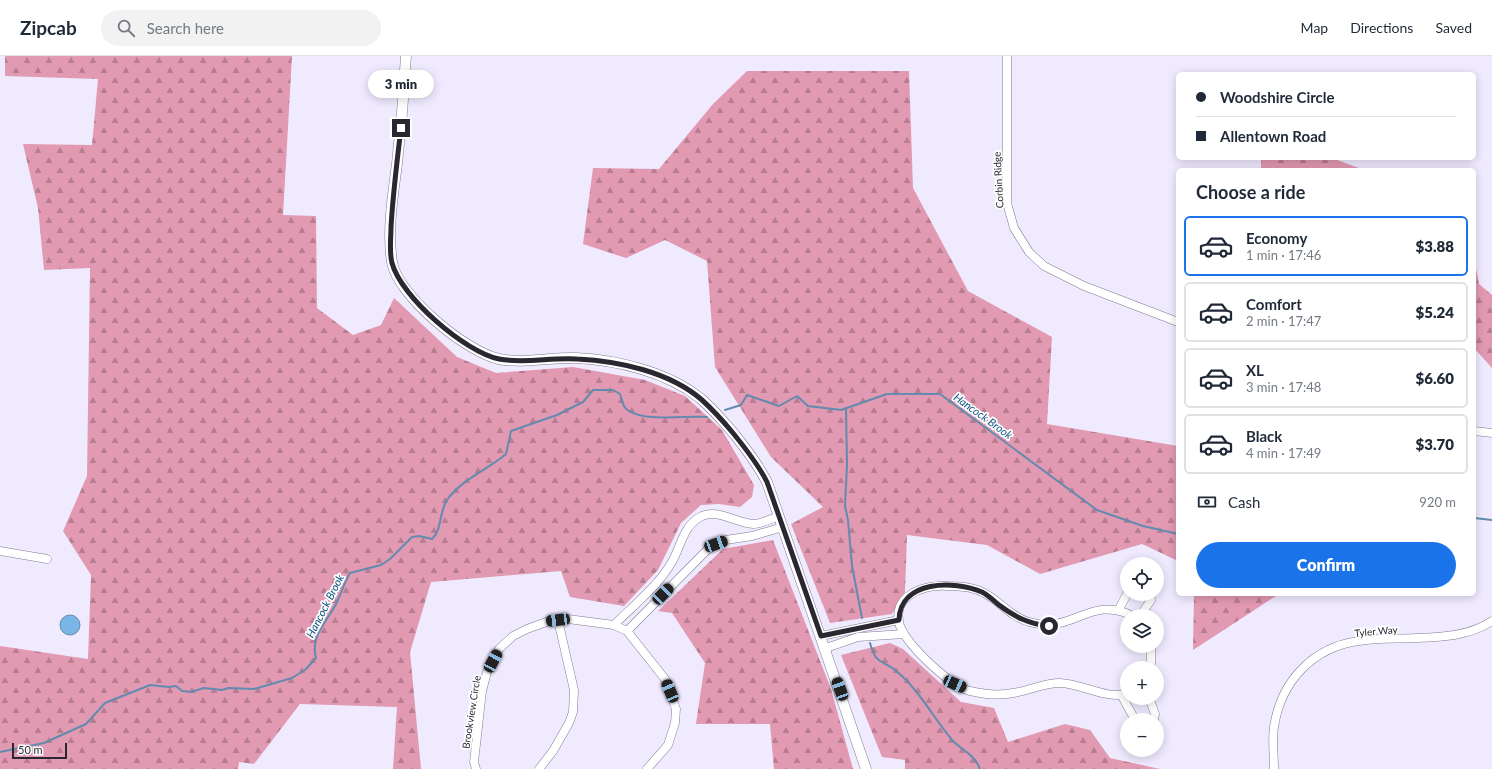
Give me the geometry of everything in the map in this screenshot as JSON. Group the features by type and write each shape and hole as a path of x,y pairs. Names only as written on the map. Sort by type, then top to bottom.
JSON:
{"street":[{"path":"406,56 404,99 393,198 391,237 392,263 403,285 429,315 463,343 484,354 512,361 576,358 606,362 660,376 688,389 718,416 747,449 767,482 826,648 866,769"},
{"name":"Corbin Ridge","path":"1007,56 1007,203 1014,228 1029,252 1044,266 1084,286 1176,321"},
{"path":"1476,431 1492,433"},
{"path":"614,625 664,574 688,528 701,516 712,514 751,524 779,516"},
{"path":"627,632 708,549 726,540 752,536 783,527"},
{"path":"0,551 47,559"},
{"path":"1120,695 1109,695 1095,690 1060,683 1034,687 1012,694 992,694 970,691 955,684 936,670 904,634 899,620 902,605 912,592 923,588 946,585 983,592 1012,614 1028,622 1041,625 1065,623 1102,608 1119,609 1123,601"},
{"name":"Brookview Circle","path":"476,769 474,762 482,691 487,672 499,649 513,636 527,628 568,619 614,625 627,632 665,679 676,708 675,723 668,745 648,769"},
{"path":"539,769 553,751 569,723 573,712 574,690 558,620"},
{"path":"821,636 899,620"},
{"name":"Tyler Way","path":"1274,769 1274,727 1281,700 1295,676 1316,655 1337,646 1359,641 1448,637 1484,626 1492,621"},
{"path":"826,648 858,637 904,634"}],"green space":[{"path":"5,56 292,56 283,215 316,216 317,308 353,335 381,325 394,298 457,357 496,373 573,367 645,380 685,396 722,430 754,485 752,497 740,507 719,504 701,505 681,523 658,570 624,606 570,597 561,571 431,582 410,652 421,769 393,769 397,707 300,704 254,764 239,762 238,769 0,769 0,646 88,659 91,575 63,531 87,476 90,268 44,270 38,208 23,144 92,145 98,79 5,76"},
{"path":"747,71 909,71 913,188 968,291 1052,337 1047,424 1176,446 1176,560 1142,544 1040,574 987,545 907,535 905,592 892,614 830,623 791,524 823,507 771,457 715,367 707,261 665,240 626,258 583,244 593,168 659,169 713,104"},
{"path":"1261,160 1337,160 1359,168 1261,168"},
{"path":"1476,268 1479,284 1492,295 1492,368 1476,350"},
{"path":"773,540 831,689 853,769 774,769 770,724 696,724 705,663 672,613 658,611 723,549"},
{"path":"1194,596 1276,596 1193,650"},
{"path":"890,643 903,649 961,702 994,708 1008,742 1065,724 1090,730 1110,758 1160,769 905,769 905,760 882,757 841,655"}],"water":[{"path":"66,615 74,615 80,621 80,629 74,635 66,635 60,629 60,621"}],"waterway":[{"name":"Hancock Brook","path":"0,752 44,743 86,724 105,703 150,685 169,687 176,686 182,691 191,692 204,688 222,690 228,688 254,689 292,678 305,670 316,658 315,643 317,636 336,604 350,573 381,565 390,559 412,537 419,536 432,539 439,526 444,505 447,500 459,487 506,454 511,431 557,415 583,402 593,390 613,390 620,394 624,406 630,412 639,415 662,418 707,417"},
{"name":"Hancock Brook","path":"725,410 741,405 747,395 779,406 797,396 808,406 841,410 887,394 940,394 1097,510 1143,526 1176,534"},
{"path":"846,408 847,465 845,506 848,520 852,566 862,618"},
{"name":"Hancock Brook","path":"1476,518 1492,520"},
{"path":"870,643 874,655 880,661 895,670 912,686 953,741 972,756 980,769"}],"route":[{"path":"401,128 393,198 391,237 392,263 403,285 429,315 463,343 484,354 512,361 576,358 619,364 660,376 688,389 702,399 747,449 767,482 821,636 899,620 899,612 902,605 912,592 923,588 946,585 983,592 1017,617 1028,622 1049,626"}]}
